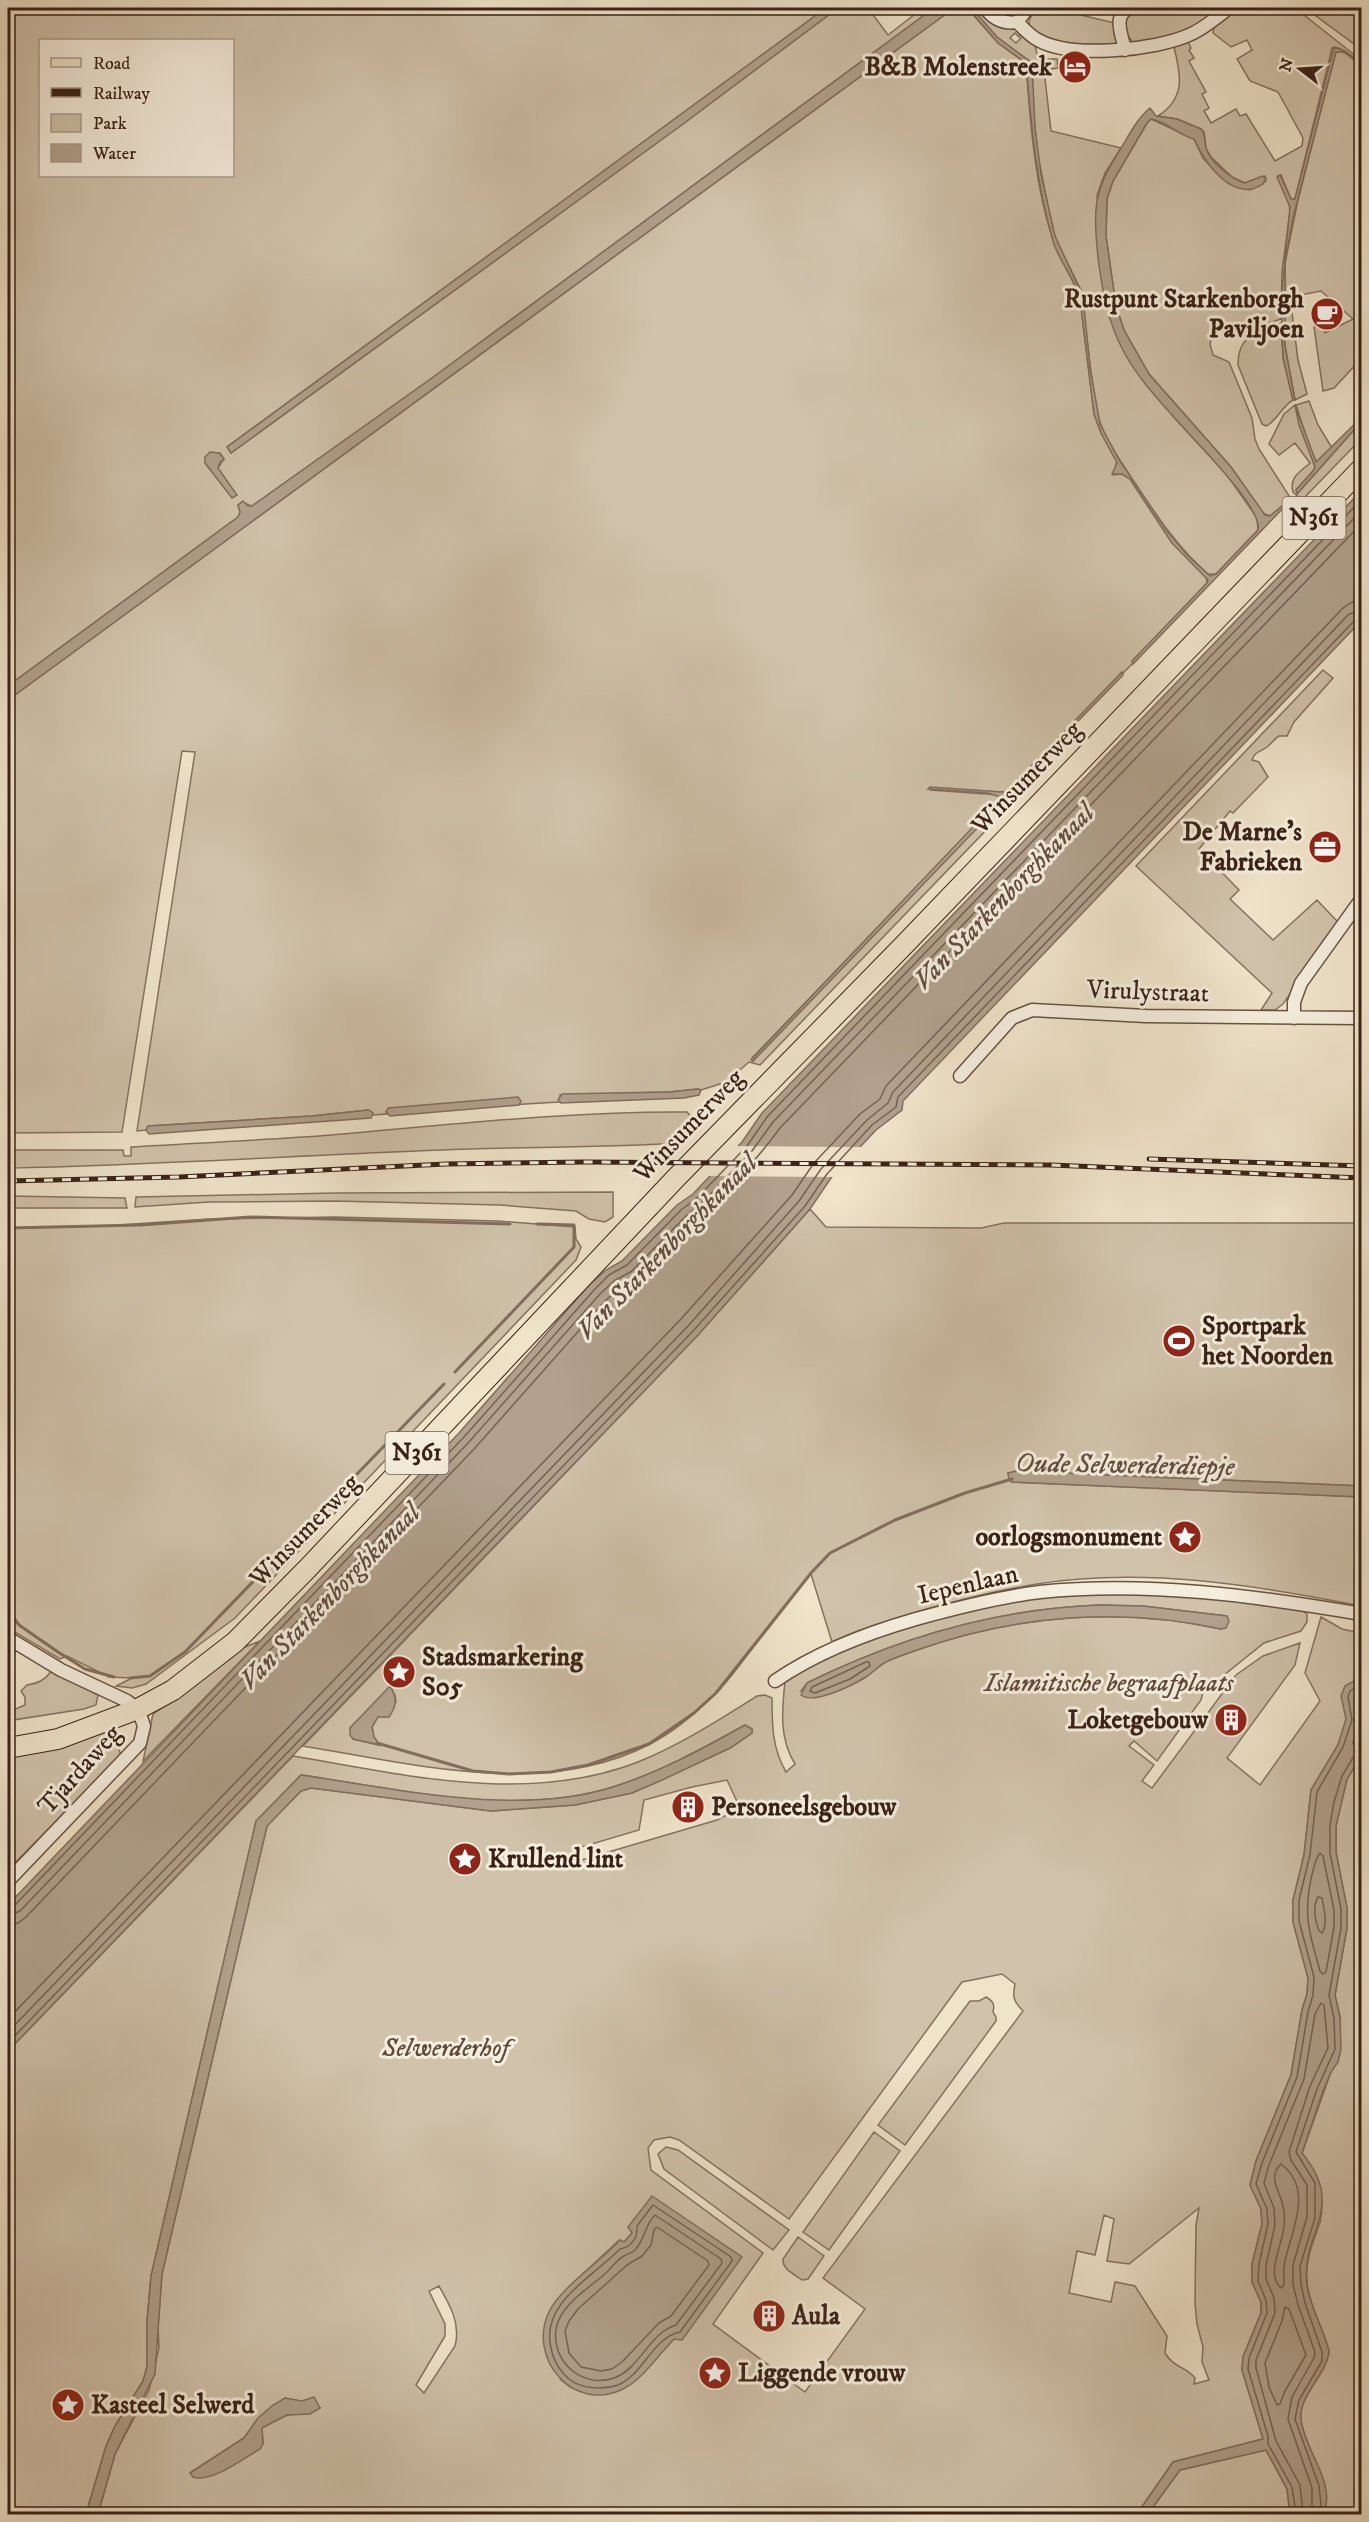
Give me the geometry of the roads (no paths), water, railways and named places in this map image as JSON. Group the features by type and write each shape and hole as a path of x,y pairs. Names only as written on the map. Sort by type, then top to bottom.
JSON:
{"main road":[{"name":"Winsumerweg","path":"8,1748 58,1739 138,1709 173,1690 235,1642 308,1568 675,1179 859,992 1362,468"}],"street":[{"path":"985,8 1000,21 1017,22 1037,40 1051,45 1097,51 1125,50 1163,44 1192,34 1224,12"},
{"path":"1017,22 1028,8"},
{"path":"1125,50 1119,21 1122,13 1130,8"},
{"path":"1294,1018 1294,1002 1301,984 1362,898"},
{"name":"Virulystraat","path":"960,1076 1012,1018 1032,1010 1146,1016 1362,1018"},
{"name":"Iepenlaan","path":"775,1681 797,1666 846,1643 900,1624 991,1600 1038,1592 1121,1588 1183,1590 1261,1598 1362,1614"},
{"path":"8,1638 68,1674 127,1701 138,1709"},
{"name":"Tjardaweg","path":"8,1881 140,1743 144,1726 138,1709"}],"water":[{"path":"826,8 838,8 683,124 231,453 227,447"},
{"path":"934,8 954,8 8,700 8,686 238,517 240,512 238,505 243,501 248,506 252,506 432,378"},
{"path":"976,13 997,37 1032,63 1035,128 1041,174 1055,236 1083,297 1090,367 1100,424 1118,458 1166,530 1188,556 1210,576 1216,574 1258,530 1257,520 1238,489 1141,378 1119,343 1107,307 1098,257 1097,203 1099,191 1110,167 1137,123 1150,108 1156,116 1177,119 1201,129 1206,148 1212,159 1234,178 1245,183 1262,176 1266,178 1263,184 1252,189 1241,189 1231,185 1213,169 1194,139 1151,119 1113,181 1107,199 1106,236 1116,306 1124,330 1149,374 1231,467 1265,515 1270,516 1289,502 1133,664 1132,661 1208,580 1172,543 1130,479 1122,474 1112,474 1117,463 1094,414 1080,299 1075,284 1056,249 1042,197 1032,130 1026,63 998,43 974,15"},
{"path":"1334,47 1345,51 1361,65 1344,52 1336,52 1293,218 1285,263 1285,346 1295,400 1293,400 1283,358 1281,299 1290,207 1277,177 1280,175 1291,199 1295,199"},
{"path":"1295,405 1316,462 1362,417 1361,422 1297,494 1296,490 1315,467 1299,425"},
{"path":"210,452 219,453 224,459 218,468 237,495 232,498 205,463 205,457"},
{"name":"Van Starkenborghkanaal","path":"1361,491 1361,621 903,1101 902,1110 876,1130 831,1178 810,1209 698,1335 8,2051 8,1905 459,1433 590,1284 606,1270 622,1261 677,1205 693,1194 742,1142 762,1113"},
{"path":"1122,672 1123,675 1003,798 988,793 928,789 930,787 1003,792 1008,790"},
{"path":"992,807 994,809 985,820 753,1061 751,1060"},
{"path":"701,1090 699,1095 684,1098 561,1103 558,1100 562,1094 669,1092"},
{"path":"518,1097 521,1101 519,1105 390,1116 386,1112 388,1108"},
{"path":"369,1110 373,1113 371,1118 149,1134 146,1130 148,1126 312,1116"},
{"path":"1016,1471 1361,1486 1361,1497 1012,1482 1009,1480 1008,1473"},
{"path":"1099,1605 1143,1606 1227,1616 1229,1621 1226,1628 1221,1629 1146,1618 1069,1618 994,1628 956,1637 894,1658 842,1690 814,1698 801,1695 807,1683 841,1667 877,1652 948,1629 1023,1613"},
{"path":"1361,1677 1361,1756 1347,1779 1336,1826 1336,1852 1347,1908 1347,1928 1335,1995 1340,2017 1341,2049 1338,2062 1323,2091 1302,2153 1315,2173 1321,2190 1322,2205 1310,2249 1307,2285 1329,2351 1327,2360 1304,2402 1301,2420 1326,2490 1327,2502 1324,2514 1290,2514 1287,2489 1266,2450 1180,2470 1148,2514 1137,2514 1173,2462 1263,2439 1242,2370 1243,2357 1261,2313 1261,2302 1252,2282 1252,2264 1262,2224 1261,2209 1250,2185 1256,2161 1291,2075 1302,2010 1307,1994 1308,1978 1293,1922 1293,1900 1304,1855 1311,1790 1338,1745 1346,1719 1341,1696 1345,1686"},
{"path":"390,1686 395,1698 394,1709 389,1717 378,1717 372,1727 374,1737 380,1745 353,1739 350,1735 350,1728"},
{"path":"745,1725 752,1729 752,1733 730,1748 632,1793 575,1805 491,1811 311,1788 301,1791 267,1826 162,2274 155,2374 115,2454 98,2514 86,2514 106,2446 115,2426 143,2381 147,2367 147,2321 151,2276 256,1821 301,1775 457,1798 538,1800 576,1796 613,1787 664,1767"},
{"path":"652,2196 742,2257 682,2340 674,2339 629,2386 603,2395 586,2393 571,2387 558,2376 549,2362 544,2346 544,2329 549,2312 571,2284 620,2240 624,2242 632,2233 628,2227"},
{"path":"314,2397 320,2408 310,2414 287,2415 262,2428 263,2444 260,2449 236,2464 209,2477 193,2477 190,2473 244,2438 258,2418 273,2405 285,2398 302,2401"}],"waterway":[{"path":"8,1228 140,1225 250,1217 510,1224"},
{"path":"455,1372 574,1247 574,1225 537,1224"},
{"path":"130,1678 150,1676 185,1652 444,1384"},
{"name":"Oude Selwerderdiepje","path":"377,1743 473,1771 509,1774 551,1772 588,1765 649,1744 694,1713 716,1693 811,1573 830,1553 895,1520 965,1493 1012,1479"},
{"path":"8,1610 19,1625 58,1652 85,1669 114,1677"}],"railway":[{"path":"1149,1159 1362,1166"},
{"path":"8,1181 179,1177 446,1164 584,1162 1051,1165 1362,1178"}],"place":[{"name":"B&B Molenstreek","path":"1075,67"},
{"name":"Rustpunt Starkenborgh Paviljoen","path":"1327,314"},
{"name":"De Marne's Fabrieken","path":"1325,847"},
{"name":"Sportpark het Noorden","path":"1179,1341"},
{"name":"oorlogsmonument","path":"1185,1537"},
{"name":"Stadsmarkering S05","path":"399,1672"},
{"name":"Loketgebouw","path":"1231,1720"},
{"name":"Personeelsgebouw","path":"688,1807"},
{"name":"Krullend lint","path":"465,1859"},
{"name":"Aula","path":"769,2316"},
{"name":"Liggende vrouw","path":"715,2373"},
{"name":"Kasteel Selwerd","path":"68,2405"}],"park label":[{"name":"Islamitische begraafplaats","path":"1109,1683"},
{"name":"Selwerderhof","path":"446,2048"}]}
